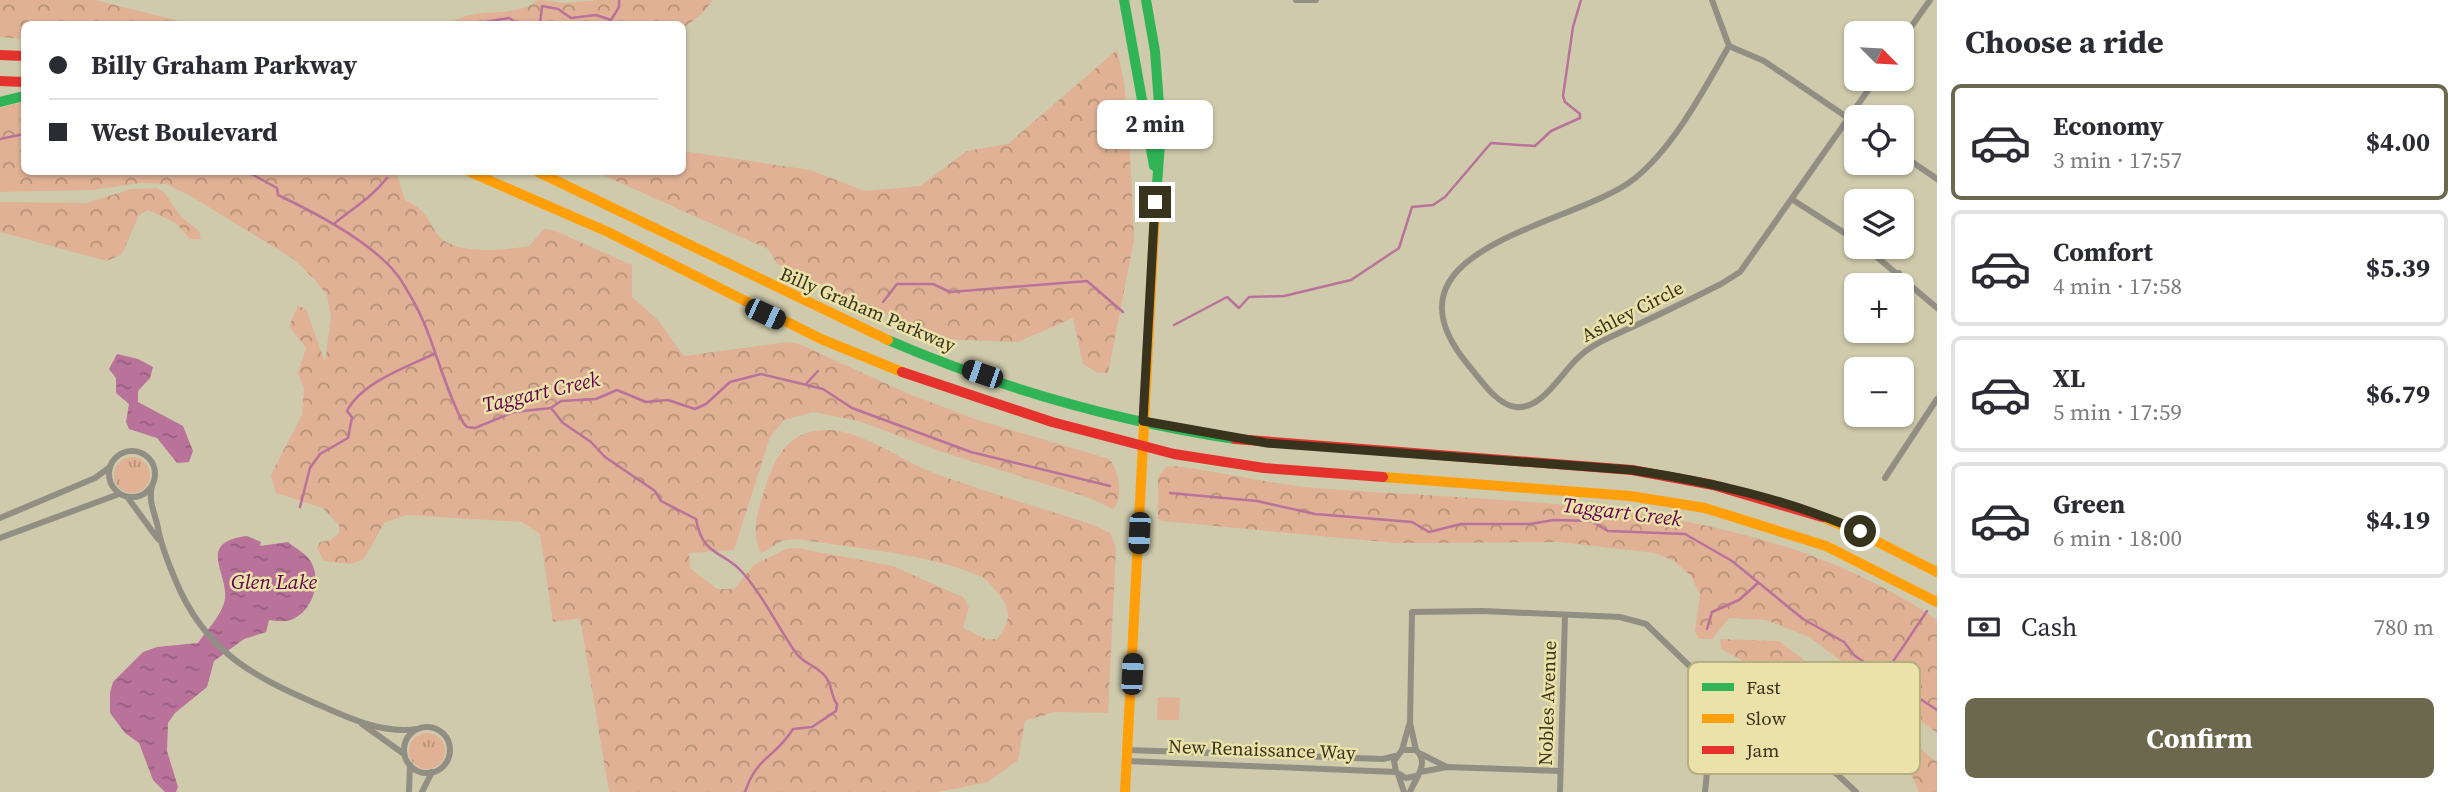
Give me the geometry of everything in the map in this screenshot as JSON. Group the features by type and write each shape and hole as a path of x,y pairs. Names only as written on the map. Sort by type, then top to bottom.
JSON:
{"main road":[{"path":"1124,0 1156,180"},
{"path":"1125,792 1161,106 1146,0"},
{"path":"0,55 21,56"},
{"path":"0,81 21,82"},
{"path":"0,102 21,97"},
{"path":"477,175 559,208 765,314 878,363 993,404 1143,447 1264,468 1630,496 1705,508 1825,546 1937,602"},
{"name":"Billy Graham Parkway","path":"545,175 620,209 776,291 887,339 1001,380 1143,421 1267,443 1632,470 1690,479 1748,492 1814,513 1886,544 1937,572"}],"street":[{"path":"1296,0 1316,0"},
{"path":"1712,0 1729,46 1764,61 1844,115"},
{"path":"1914,23 1930,0"},
{"name":"Ashley Circle","path":"1729,46 1671,137 1633,179 1602,197 1497,243 1459,267 1443,296 1443,312 1451,341 1503,402 1514,407 1528,406 1539,400 1569,365 1592,347 1721,285 1740,272 1844,125"},
{"path":"1914,163 1937,179"},
{"path":"1793,200 1844,233"},
{"path":"1881,259 1899,273"},
{"path":"1914,287 1937,308"},
{"path":"1885,478 1937,399"},
{"path":"0,519 95,478 120,455 128,452 143,454 153,466 149,496 160,542 199,624 240,666 265,681 360,723 405,755 410,765 418,771 432,772"},
{"path":"110,467 111,483 160,542"},
{"path":"0,538 123,495 141,495 152,486"},
{"path":"1404,792 1397,773 1395,756 1402,750 1410,723 1412,612 1483,611 1620,617 1646,624 1688,664"},
{"name":"Nobles Avenue","path":"1560,792 1565,615"},
{"path":"360,723 393,730 432,727 445,736 449,743 448,759 432,772 422,792"},
{"path":"1410,723 1423,763 1410,792"},
{"path":"405,755 406,741 417,729"},
{"path":"1402,750 1418,752 1447,767"},
{"name":"New Renaissance Way","path":"1128,756 1383,759 1395,756"},
{"name":"New Renaissance Way","path":"1128,756 1397,773"},
{"path":"409,792 410,765"},
{"path":"1397,773 1406,778 1447,767 1560,771"},
{"path":"1705,792 1707,774"},
{"path":"1837,774 1856,792"}],"green space":[{"path":"0,0 95,0 179,21 21,21 21,39 0,37"},
{"path":"539,0 564,3 600,0 713,0 701,15 686,26 686,21 454,21 471,15 517,10"},
{"path":"1117,50 1124,82 1129,132 1134,240 1108,373 1098,373 1083,364 1073,318 1018,342 938,339 777,264 768,249 603,175 686,175 686,151 810,170 865,191 920,186 967,151 1008,144"},
{"path":"21,103 21,175 397,175 405,200 425,214 438,235 456,246 481,250 529,246 544,229 553,230 632,265 632,297 657,319 684,356 787,342 799,344 909,394 978,420 1109,459 1119,484 1118,498 1113,509 1087,497 942,452 859,421 813,412 784,420 770,437 734,550 689,553 690,568 717,589 734,589 754,565 786,549 797,548 893,566 963,597 969,607 963,628 986,639 997,639 1008,616 1002,598 982,577 962,569 916,557 797,539 782,541 761,553 756,536 757,518 774,465 784,449 797,437 815,431 831,430 861,438 934,473 1091,524 1110,533 1116,547 1108,713 1055,712 1025,721 1018,760 988,782 938,792 609,792 580,618 553,622 540,534 522,522 406,515 384,523 364,559 351,564 324,561 317,548 320,542 331,540 339,533 339,525 323,508 276,493 271,475 302,415 304,388 298,373 306,348 289,326 298,306 306,309 325,362 331,317 327,295 315,280 295,260 189,195 166,184 140,183 92,190 0,192 0,108"},
{"path":"157,188 164,192 181,217 199,231 201,239 190,239 176,223 148,210 139,215 122,254 107,261 0,232 0,202 87,203 131,189"},
{"path":"132,457 145,462 150,475 145,488 132,493 119,488 114,475 119,462"},
{"path":"1175,466 1317,488 1557,504 1637,513 1716,528 1792,549 1866,579 1937,620 1937,733 1920,720 1920,662 1842,662 1809,637 1766,620 1729,618 1712,639 1699,639 1695,631 1700,595 1691,576 1674,561 1655,553 1560,542 1396,543 1162,521 1158,518 1158,477 1166,467"},
{"path":"1720,639 1779,641 1806,662 1746,662 1721,649"},
{"path":"1158,697 1180,698 1179,720 1157,720"},
{"path":"427,733 440,738 445,751 440,764 427,769 414,764 409,751 414,738"},
{"path":"1920,749 1937,762 1937,792 1919,792 1910,774 1920,774"}],"water":[{"path":"117,354 138,359 153,367 150,378 138,391 138,402 183,426 193,451 189,462 177,463 157,438 129,429 126,422 129,404 116,393 116,378 109,369"},
{"name":"Glen Lake","path":"247,536 261,542 260,546 288,542 305,554 315,575 314,594 305,610 298,616 285,621 269,620 266,632 244,639 214,661 207,687 175,713 168,723 167,751 178,787 176,792 165,792 153,780 139,743 125,733 110,713 113,682 143,652 157,647 198,643 223,606 224,584 218,563 221,546 230,540"}],"waterway":[{"path":"540,21 542,6 558,9 571,18 596,15 611,20 619,7 619,0"},
{"path":"1174,325 1227,297 1239,308 1249,297 1284,296 1351,280 1399,248 1412,207 1433,205 1445,197 1491,143 1535,146 1551,131 1580,118 1580,114 1565,102 1563,96 1573,27 1581,0"},
{"path":"490,21 509,18 514,21"},
{"name":"Taggart Creek","path":"0,139 21,135"},
{"name":"Taggart Creek","path":"253,175 277,188 278,195 347,232 381,257 394,271 422,318 452,400 467,427 475,428 514,412 551,408 561,401 596,399 617,390 646,402 668,400 695,409 706,404 730,382 761,374 823,389 852,408 971,452 1110,486"},
{"path":"335,223 369,197 387,178"},
{"path":"883,302 897,284 933,284 950,292 1087,281 1123,312"},
{"path":"300,507 310,468 320,454 348,438 352,417 347,411 354,401 373,384 434,354"},
{"path":"806,384 818,371"},
{"path":"551,408 563,423 591,442 605,457 655,491 661,501 696,519 704,541 743,573 796,653 828,679 837,704 836,711 812,727 793,729 755,771 745,792"},
{"name":"Taggart Creek","path":"1170,493 1257,501 1315,514 1412,522 1429,532 1461,524 1530,524 1554,520 1591,521 1608,531 1685,534 1732,561 1803,619 1844,642 1855,656 1864,662"},
{"path":"1707,629 1712,612 1739,600 1758,583"},
{"path":"1893,662 1927,611"},
{"name":"Taggart Creek","path":"1920,699 1937,710"}],"traffic: fast":[{"path":"1124,0 1154,166"},
{"path":"1146,0 1155,51 1161,131 1155,211"},
{"path":"0,102 21,97"},
{"path":"888,340 972,373 1058,400 1146,423 1235,439"}],"traffic: slow":[{"path":"477,175 608,232 821,339 902,372"},
{"path":"544,175 888,340"},
{"path":"1125,792 1155,211"},
{"path":"1383,477 1630,496 1705,508 1826,546 1937,602"},
{"path":"1822,517 1937,572"}],"traffic: jam":[{"path":"0,55 21,56"},
{"path":"0,81 21,82"},
{"path":"902,372 1052,422 1174,454 1264,468 1383,477"},
{"path":"1235,439 1632,470 1713,485 1822,517"}],"route":[{"path":"1155,202 1143,421 1267,443 1632,470 1748,492 1805,509 1860,531"}]}
